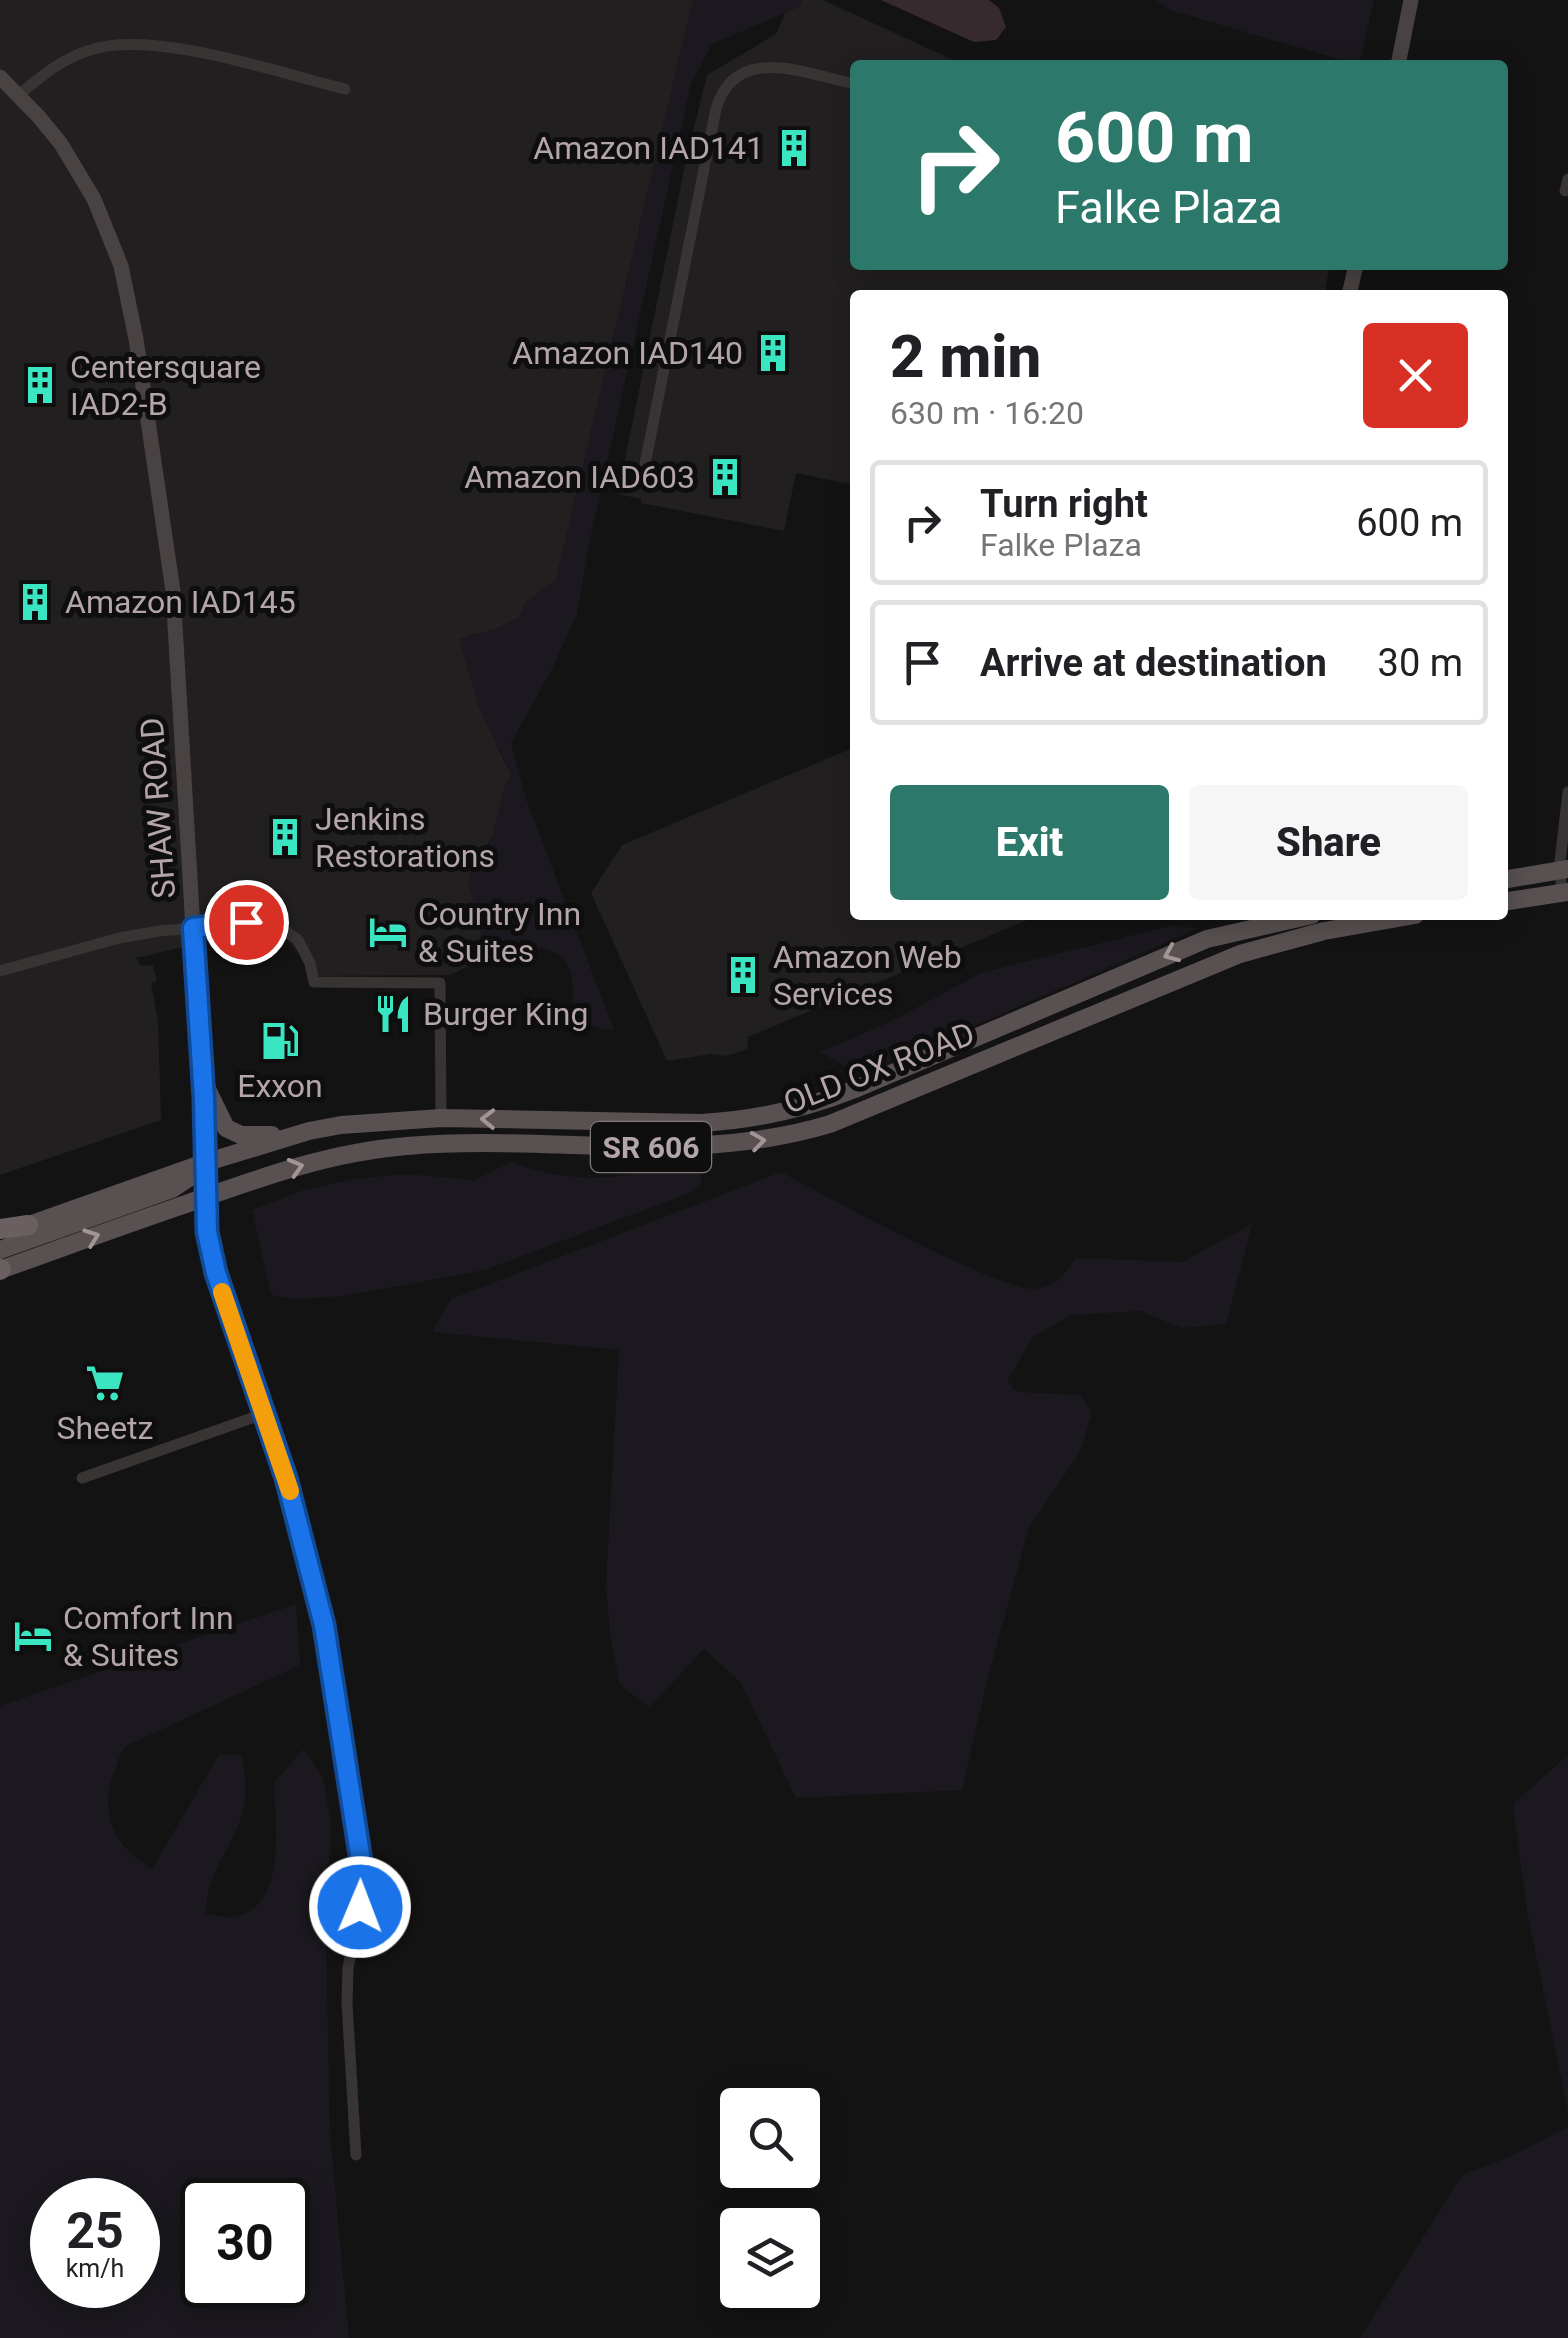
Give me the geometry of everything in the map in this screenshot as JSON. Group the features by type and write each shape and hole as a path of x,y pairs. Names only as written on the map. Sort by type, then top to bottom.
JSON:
{"highway":[{"path":"0,1232 28,1225"}],"main road":[{"path":"1399,60 1411,0"},
{"name":"SHAW ROAD","path":"0,77 61,144 94,199 121,266 132,321 172,591 202,1079 204,1198"},
{"path":"1508,879 1564,869"},
{"path":"1508,901 1565,893"},
{"path":"1223,935 1238,920"},
{"path":"1240,954 1255,943 1262,920"},
{"name":"OLD OX ROAD","path":"28,1225 204,1162 341,1125 441,1118 701,1123 797,1110 1262,920"},
{"name":"OLD OX ROAD","path":"0,1270 300,1165 404,1146 669,1148 790,1136 830,1124 1240,954 1324,930 1385,920"},
{"path":"202,1079 228,1130 248,1136 298,1134"},
{"path":"0,1250 172,1189 198,1172 204,1162"}],"street":[{"path":"19,95 69,58 124,42 160,44 345,89"},
{"path":"644,469 716,109 725,86 745,72 766,65 850,83"},
{"path":"1565,893 1568,792"},
{"path":"0,970 120,938 246,922 278,926 304,949 314,982 440,984 441,1118"},
{"name":"SHAW ROAD","path":"204,1198 216,1273 266,1414 330,1651 342,1753 361,1861 360,1907 347,2002 356,2156"},
{"path":"82,1478 266,1414"}],"shaded area":[{"path":"0,0 693,0 556,580 525,603 520,617 494,630 467,636 498,749 511,774 492,838 472,862 482,930 474,963 450,975 309,976 300,954 286,939 257,930 136,958 141,966 153,965 157,981 151,983 158,1021 161,1120 0,1175"},
{"path":"693,0 802,0 799,7 712,44 691,84 577,614 511,743 525,796 614,1030 609,1030 575,1023 571,974 561,957 547,949 532,951 523,959 474,963 482,930 468,883 472,862 492,838 511,774 479,708 459,639 494,630 520,617 525,603 556,580"},
{"path":"791,0 823,0 953,60 850,60 850,270 1329,270 1325,290 850,290 850,484 796,473 784,531 641,503 641,499 618,494 707,75 776,34"},
{"path":"881,0 989,0 999,8 1006,27 996,40 974,42"},
{"path":"1156,0 1374,0 1360,60 1342,60 1170,10"},
{"path":"850,749 850,920 1027,920 748,1037 747,1049 727,1056 711,1054 667,1061 591,893 622,845"},
{"path":"1170,926 1199,928 861,1075 820,1052 890,1022 981,973"},
{"path":"511,1162 548,1173 586,1178 666,1167 687,1168 698,1170 702,1184 692,1192 485,1270 344,1296 296,1299 271,1295 252,1210 304,1190 355,1179 407,1174 475,1180"},
{"path":"781,1172 951,1259 1016,1286 1035,1289 1059,1279 1076,1258 1182,1262 1252,1224 1226,1324 1182,1328 1140,1311 1071,1315 1033,1337 1007,1381 1017,1392 1081,1395 1092,1413 1080,1452 1029,1527 962,1790 796,1798 741,1683 704,1649 649,1707 620,1685 610,1635 606,1584 619,1350 432,1332 451,1299"},
{"path":"296,1604 300,1665 124,1747 111,1784 109,1816 122,1843 152,1869 219,1755 242,1755 243,1809 212,1878 206,1914 234,1917 254,1908 272,1878 276,1838 274,1782 304,1749 323,1778 331,1825 326,1934 330,2137 349,2338 0,2338 0,1706"},
{"path":"1568,1755 1568,2112 1527,1911 1513,1804"},
{"path":"1568,2127 1568,2338 1360,2338 1462,2175"}],"slow traffic":[{"path":"222,1292 290,1491"}],"place":[{"name":"Amazon IAD141","path":"794,148"},
{"name":"Amazon IAD140","path":"773,353"},
{"name":"Centersquare IAD2-B","path":"40,385"},
{"name":"Amazon IAD603","path":"725,477"},
{"name":"Amazon IAD145","path":"35,602"},
{"name":"Jenkins Restorations","path":"285,837"},
{"name":"Country Inn & Suites","path":"388,932"},
{"name":"Amazon Web Services","path":"743,975"},
{"name":"Burger King","path":"393,1014"},
{"name":"Exxon","path":"280,1041"},
{"name":"Sheetz","path":"105,1383"},
{"name":"Comfort Inn & Suites","path":"33,1636"}],"route":[{"path":"246,922 193,928 204,1098 207,1232 216,1273 286,1478 330,1651 347,1788 361,1861 360,1907"}]}
